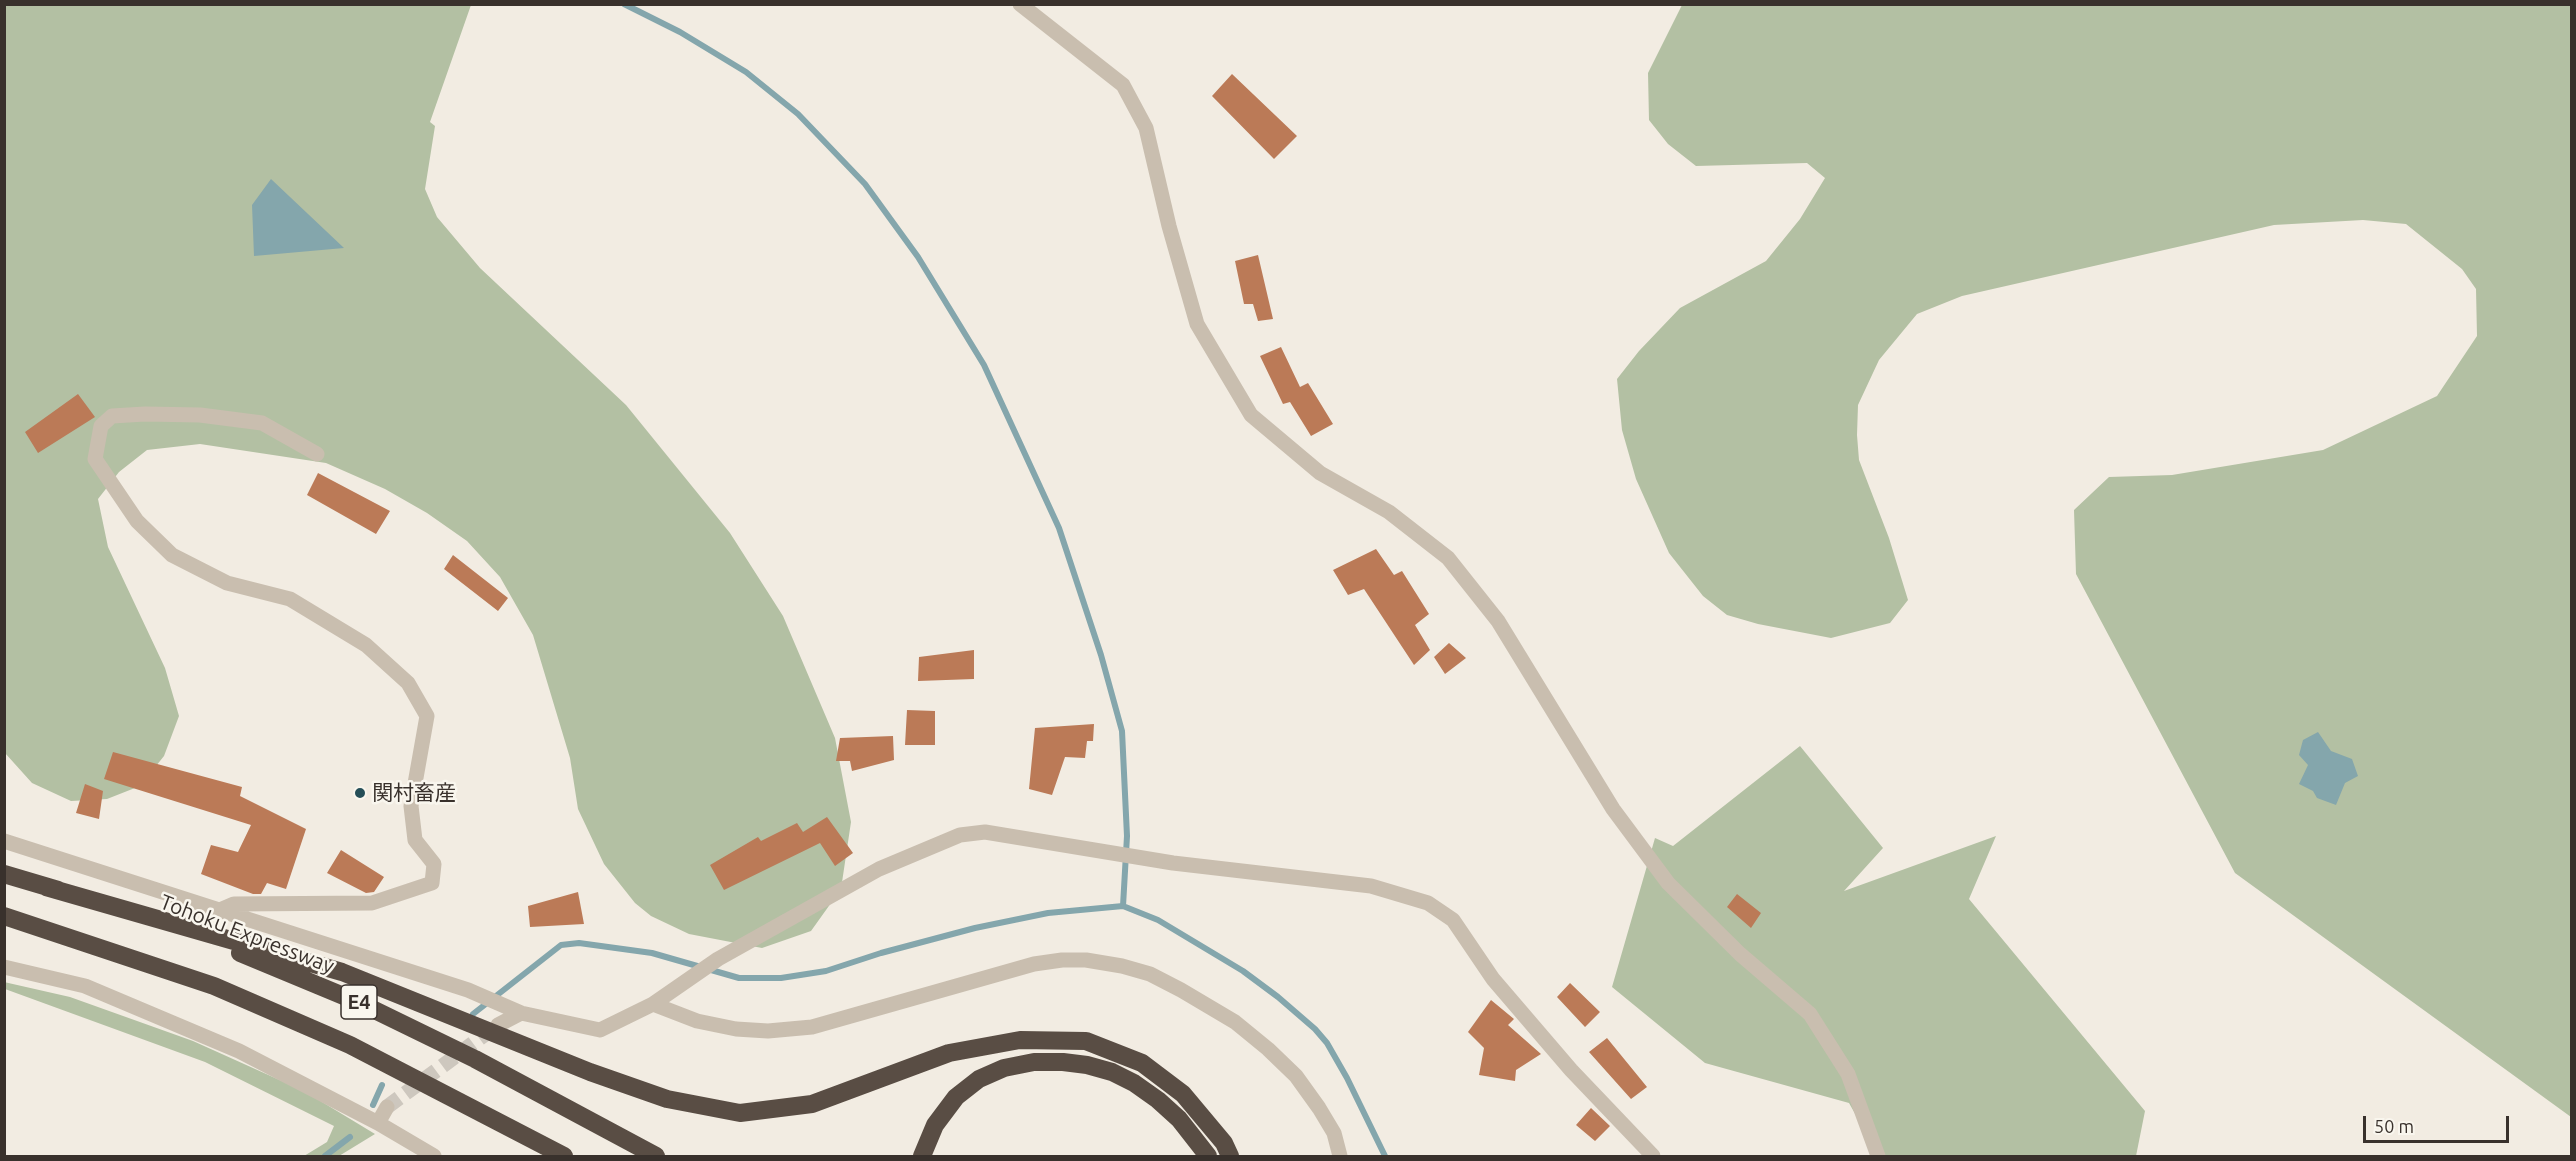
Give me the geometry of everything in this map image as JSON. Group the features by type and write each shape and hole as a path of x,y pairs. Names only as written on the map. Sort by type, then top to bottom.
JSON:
{"highway":[{"name":"Tohoku Expressway","path":"4,874 209,940 358,1002 485,1064 656,1156"},
{"path":"46,887 342,972 590,1072 667,1100 740,1113 812,1104 949,1053 1020,1040 1086,1041 1142,1064 1183,1094 1224,1143 1230,1156"},
{"name":"E4","path":"4,916 214,986 298,1022 350,1045 564,1156"},
{"path":"922,1156 935,1125 956,1097 979,1079 1014,1066 1034,1062 1063,1062 1087,1065 1112,1072 1134,1083 1179,1119 1208,1156"}],"street":[{"path":"1020,4 1123,85 1146,128 1169,226 1197,324 1251,415 1320,473 1389,512 1448,558 1498,621 1613,809 1668,883 1740,954 1810,1014 1848,1074 1878,1156"},
{"path":"220,910 234,904 372,903 432,883 434,864 415,840 411,806 427,716 408,683 366,645 290,599 226,583 172,555 137,521 95,459 101,426 112,416 145,414 200,415 252,421 262,423 317,454"},
{"path":"4,841 478,994 521,1013 600,1030 653,1004 718,959 879,869 960,835 985,831 1173,863 1371,885 1428,903 1453,920 1493,979 1571,1070 1653,1156"},
{"path":"653,1004 697,1021 736,1029 768,1031 812,1027 1034,964 1062,960 1086,960 1122,966 1150,974 1189,994 1235,1022 1268,1049 1296,1076 1319,1108 1334,1133 1340,1156"},
{"path":"4,967 85,986 239,1051 378,1123 434,1156"},
{"path":"498,1025 521,1013"},
{"path":"378,1123 387,1107"}],"green space":[{"path":"5,5 471,5 430,122 435,126 425,189 437,217 480,268 626,405 730,533 783,616 835,738 851,822 841,889 811,931 762,948 689,934 651,916 635,903 604,864 578,809 570,758 533,635 500,577 467,541 427,513 385,489 326,463 200,444 147,450 119,472 98,499 108,547 165,668 179,716 164,756 140,786 107,799 71,801 32,783 5,753"},
{"path":"1682,5 2571,5 2571,1117 2235,873 2076,574 2074,510 2109,477 2172,475 2323,450 2437,396 2477,336 2476,289 2462,269 2406,224 2363,220 2274,225 1962,296 1917,314 1879,360 1858,405 1857,435 1859,460 1889,538 1908,600 1890,623 1831,638 1758,624 1727,615 1703,596 1669,553 1636,479 1622,430 1617,379 1639,351 1680,308 1766,261 1800,219 1825,178 1807,163 1696,166 1668,144 1649,120 1648,73"},
{"path":"1800,746 1883,848 1844,891 1996,836 1969,899 2145,1111 2136,1156 1879,1156 1849,1103 1705,1063 1612,987 1655,838 1673,846"},
{"path":"4,982 70,997 193,1041 304,1091 375,1134 339,1156 304,1156 327,1142 334,1126 205,1062 5,989"}],"water":[{"path":"271,179 344,248 254,256 252,205"},
{"path":"2318,732 2331,751 2352,759 2358,776 2345,783 2336,805 2317,798 2313,791 2299,784 2308,765 2299,755 2303,740"}],"building":[{"path":"1232,74 1297,136 1274,159 1212,96"},
{"path":"1258,255 1273,319 1258,321 1253,304 1244,304 1235,261"},
{"path":"1281,347 1300,387 1308,383 1333,424 1311,436 1290,402 1283,404 1260,356"},
{"path":"78,394 95,417 38,453 25,432"},
{"path":"318,473 390,511 376,534 307,495"},
{"path":"1376,549 1394,575 1402,571 1429,614 1415,625 1430,650 1414,665 1364,589 1348,595 1333,570"},
{"path":"453,555 508,598 498,611 444,569"},
{"path":"1449,643 1466,658 1445,674 1434,657"},
{"path":"974,650 974,679 918,681 919,657"},
{"path":"907,710 935,711 935,745 905,745"},
{"path":"1094,724 1093,741 1087,741 1085,758 1065,757 1052,795 1029,789 1035,728"},
{"path":"893,736 894,760 852,771 850,761 836,761 840,738"},
{"path":"113,752 242,787 240,796 306,829 286,889 267,883 261,894 253,894 201,874 211,845 238,852 251,825 104,779"},
{"path":"85,784 103,791 99,819 76,813"},
{"path":"827,817 853,853 835,866 820,843 724,890 710,865 758,837 761,841 797,823 803,832"},
{"path":"341,850 384,877 374,892 366,893 327,873"},
{"path":"578,892 584,924 530,927 528,906"},
{"path":"1737,894 1761,913 1751,928 1727,907"},
{"path":"1570,983 1600,1012 1585,1027 1557,997"},
{"path":"1491,1000 1514,1019 1508,1025 1541,1054 1516,1070 1515,1081 1479,1075 1484,1048 1468,1032"},
{"path":"1607,1038 1647,1087 1631,1099 1589,1052"},
{"path":"1591,1108 1610,1126 1595,1141 1576,1125"}],"waterway":[{"path":"624,4 680,32 746,72 798,114 865,184 918,257 984,365 1059,528 1101,655 1122,731 1127,836 1123,906"},
{"path":"473,1014 561,945 579,943 652,953 739,978 781,978 826,971 881,953 975,928 1048,913 1123,906 1158,920 1243,971 1315,1029 1327,1043 1347,1078 1385,1156"},
{"path":"373,1105 382,1085"},
{"path":"325,1156 350,1137"}],"tunnel":[{"path":"387,1107 495,1027"}],"place":[{"name":"関村畜産","path":"360,793"}]}
